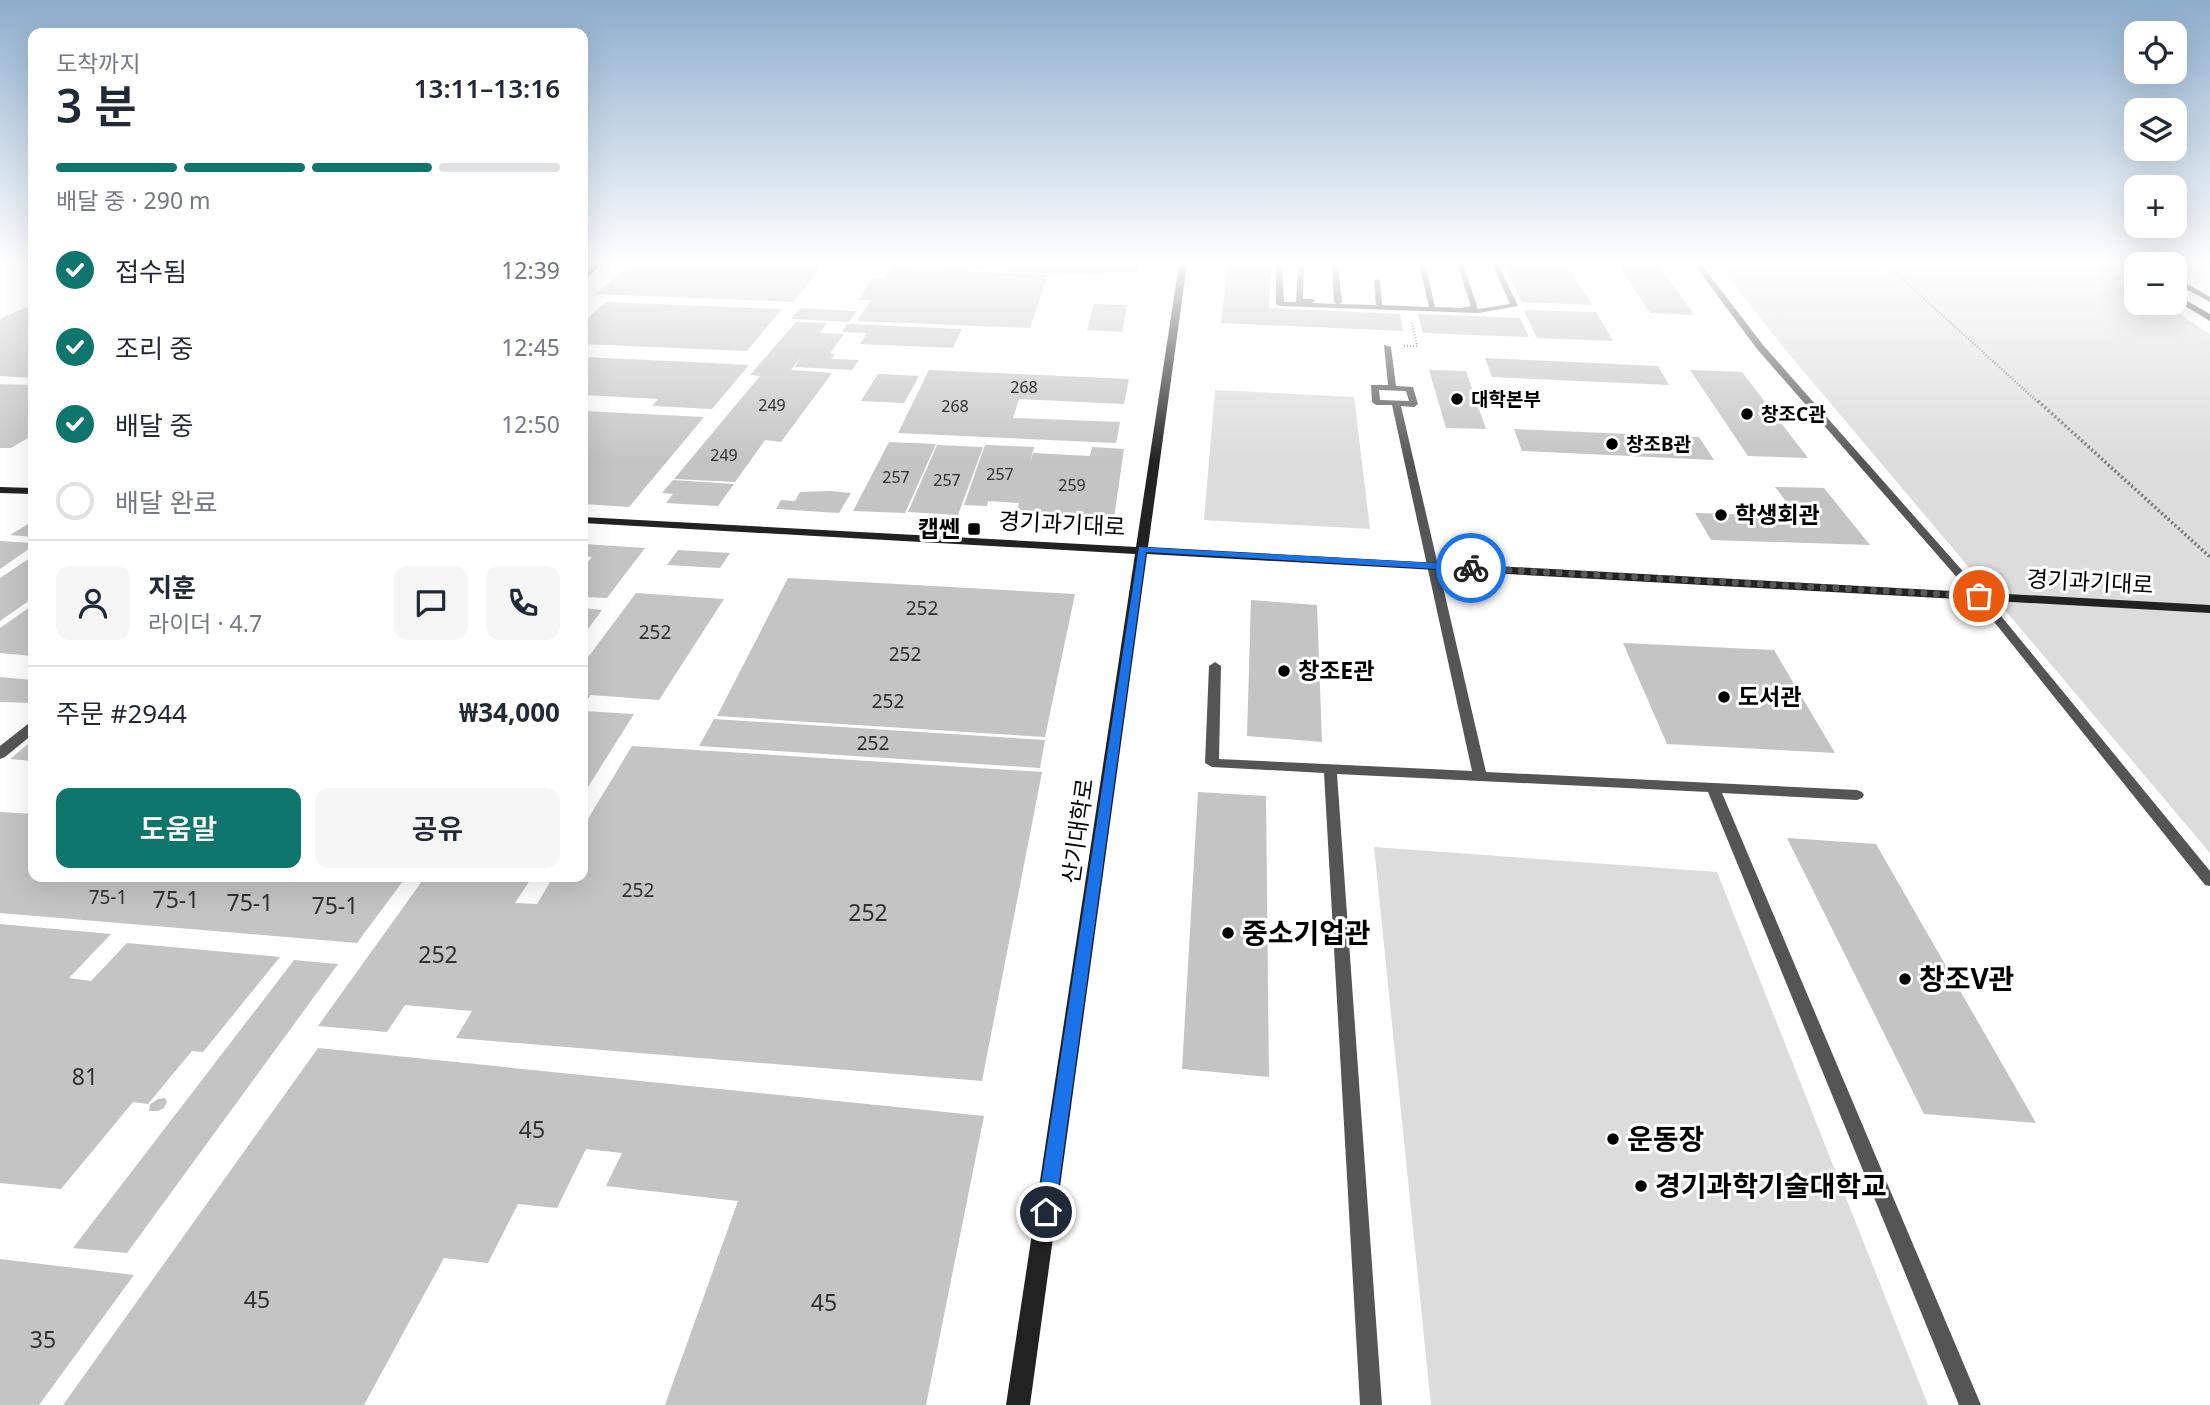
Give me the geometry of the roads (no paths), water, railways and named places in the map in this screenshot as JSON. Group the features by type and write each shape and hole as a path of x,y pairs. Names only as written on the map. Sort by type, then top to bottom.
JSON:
{"street":[{"name":"산기대학로","path":"1018,1405 1174,330"},
{"path":"0,489 28,491"},
{"name":"경기과기대로","path":"588,520 2210,609"},
{"path":"0,754 28,731"}],"lane":[{"path":"1747,330 1979,596 2210,881"},
{"path":"1387,347 1392,388"},
{"path":"1374,387 1410,389 1414,404 1396,403 1376,402 1374,387"},
{"path":"1396,403 1480,776"},
{"path":"1215,666 1212,762 1857,795"},
{"path":"1330,769 1371,1405"},
{"path":"1713,788 1970,1405"}],"place":[{"name":"대학본부","path":"1457,399"},
{"name":"창조C관","path":"1747,414"},
{"name":"창조B관","path":"1612,444"},
{"name":"학생회관","path":"1721,515"},
{"name":"캡쎈","path":"974,529"},
{"name":"창조E관","path":"1284,671"},
{"name":"도서관","path":"1724,697"},
{"name":"중소기업관","path":"1228,933"},
{"name":"창조V관","path":"1905,979"},
{"name":"운동장","path":"1613,1139"},
{"name":"경기과학기술대학교","path":"1641,1186"}]}
